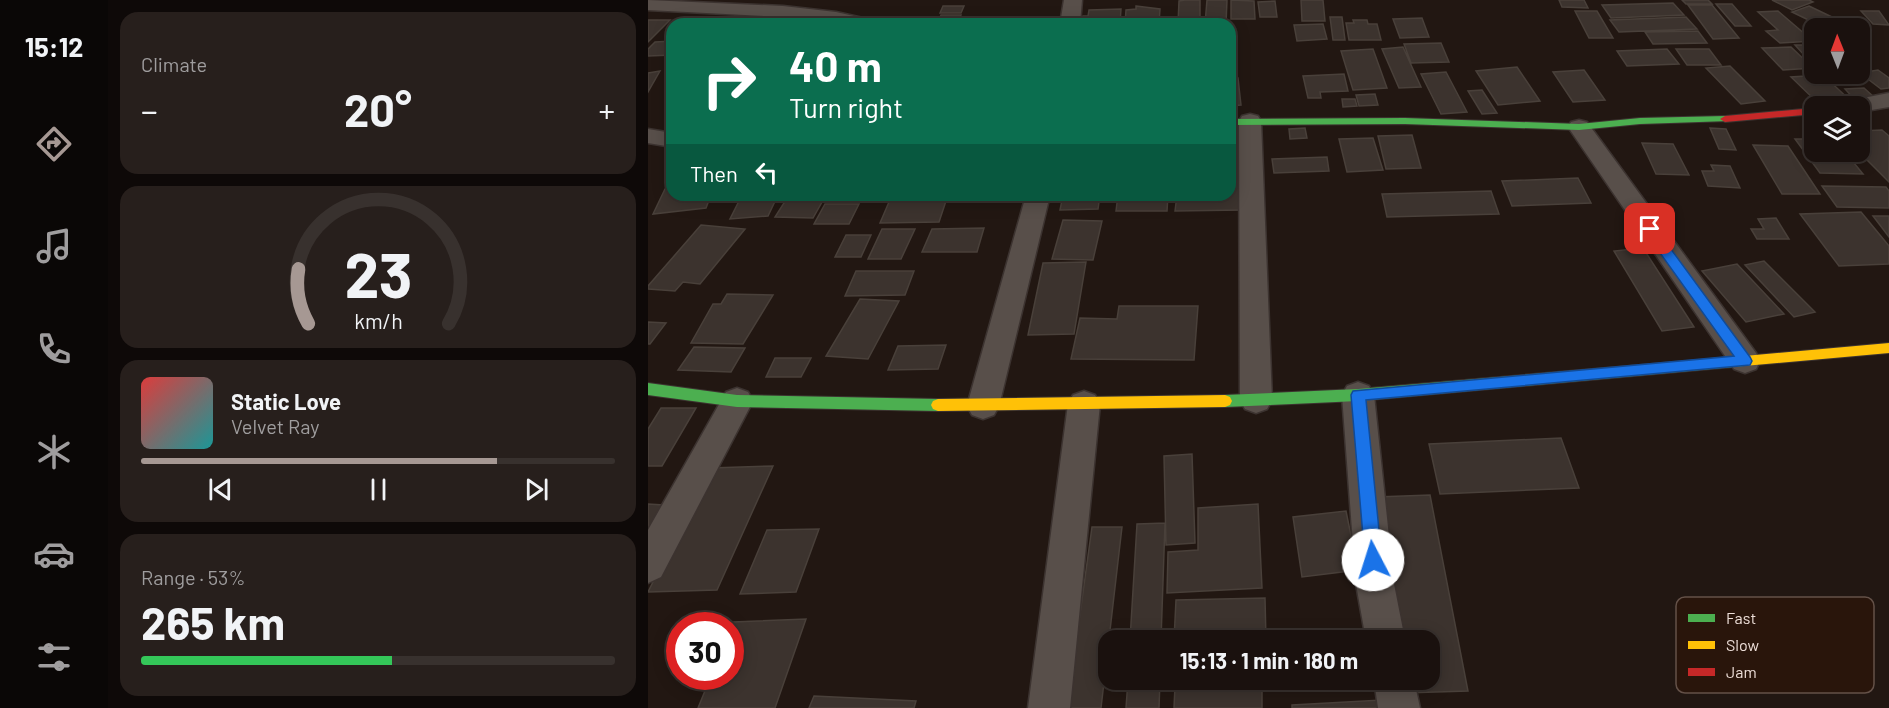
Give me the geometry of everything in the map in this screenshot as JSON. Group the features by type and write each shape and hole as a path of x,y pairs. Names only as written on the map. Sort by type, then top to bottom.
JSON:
{"street":[{"path":"1071,18 1073,0"},
{"path":"648,4 783,11 839,18"},
{"path":"1870,103 1889,100"},
{"path":"1256,400 1240,122 1405,120 1579,127 1640,121 1743,119 1804,112"},
{"path":"1579,127 1745,361"},
{"path":"648,136 666,139"},
{"path":"983,406 1036,201"},
{"path":"648,389 737,401 983,406 1256,400 1358,395 1889,348"},
{"path":"1358,395 1376,584 1384,630"},
{"path":"648,565 737,401"},
{"path":"1049,708 1084,404"},
{"path":"1396,690 1399,708"}],"building":[{"path":"1200,0 1200,18 1178,18 1179,1"},
{"path":"1207,0 1227,0 1226,18 1206,18"},
{"path":"1231,0 1254,1 1255,19 1231,18"},
{"path":"1301,0 1323,0 1325,21 1302,21"},
{"path":"1559,0 1584,0 1588,8 1562,7"},
{"path":"1682,0 1708,0 1712,4 1686,4"},
{"path":"1772,0 1809,0 1813,2 1792,10"},
{"path":"1275,1 1277,17 1260,17 1258,2"},
{"path":"1673,3 1684,15 1611,18 1602,5"},
{"path":"1716,4 1732,4 1751,26 1735,26"},
{"path":"1688,5 1712,5 1739,38 1713,39"},
{"path":"943,6 964,6 961,13 940,13"},
{"path":"1136,6 1160,9 1159,18 1125,18 1126,10 1136,9"},
{"path":"1809,6 1834,18 1804,18 1792,12"},
{"path":"1121,9 1120,18 1083,18 1088,16 1089,10"},
{"path":"1575,11 1597,11 1613,38 1589,38"},
{"path":"1778,11 1804,33 1804,42 1780,43 1766,31 1778,30 1758,12"},
{"path":"1861,11 1879,11 1889,25 1873,24 1870,18"},
{"path":"941,15 961,15 960,18 940,18"},
{"path":"1330,17 1342,17 1345,40 1333,40"},
{"path":"1686,17 1697,29 1619,32 1610,20"},
{"path":"1422,18 1429,37 1400,38 1393,19"},
{"path":"648,20 666,20 666,24 648,42"},
{"path":"1353,20 1367,20 1368,24 1377,24 1381,40 1349,40 1346,23 1354,23"},
{"path":"1323,24 1327,39 1297,41 1294,25"},
{"path":"1698,31 1707,43 1653,44 1645,32"},
{"path":"666,41 666,55 648,56 648,49 655,42"},
{"path":"1441,43 1449,62 1411,63 1404,44"},
{"path":"1795,45 1804,45 1804,55"},
{"path":"1403,47 1421,87 1399,88 1382,49"},
{"path":"1791,47 1804,59 1804,69 1783,70 1762,48"},
{"path":"1373,49 1387,88 1353,90 1341,51"},
{"path":"1667,49 1679,64 1627,66 1617,51"},
{"path":"1676,49 1709,49 1721,65 1687,65"},
{"path":"1730,66 1765,101 1741,104 1706,68"},
{"path":"1517,67 1540,101 1498,105 1476,71"},
{"path":"1584,70 1605,100 1573,102 1553,72"},
{"path":"1878,70 1889,78 1889,88 1881,89 1870,81 1870,71"},
{"path":"660,71 648,92 648,73"},
{"path":"1446,72 1467,112 1441,114 1421,74"},
{"path":"1344,74 1348,91 1320,92 1321,98 1308,98 1303,76"},
{"path":"1804,76 1804,84 1833,84 1846,96 1811,96 1791,77"},
{"path":"1236,78 1238,78 1241,105 1236,105"},
{"path":"1864,88 1876,99 1870,100 1870,96 1851,96 1845,89"},
{"path":"1482,90 1497,113 1482,114 1468,91"},
{"path":"1375,94 1378,105 1359,106 1356,95"},
{"path":"1342,99 1355,99 1357,106 1343,107"},
{"path":"1305,128 1307,138 1290,139 1289,129"},
{"path":"1710,128 1726,129 1736,150 1719,149"},
{"path":"1882,130 1889,136 1889,182 1869,162 1870,131"},
{"path":"1412,135 1421,168 1386,169 1378,136"},
{"path":"1373,138 1383,170 1347,172 1339,139"},
{"path":"1795,139 1804,139 1804,151"},
{"path":"1642,143 1673,144 1689,175 1656,174"},
{"path":"1753,145 1788,146 1820,194 1782,194"},
{"path":"1327,157 1329,171 1274,173 1272,159"},
{"path":"1812,162 1853,162 1863,174 1820,173"},
{"path":"1711,165 1730,166 1740,188 1708,186 1702,171 1714,171"},
{"path":"1243,173 1242,210 1175,211 1176,201 1236,201 1236,174"},
{"path":"1578,178 1591,203 1512,206 1502,181"},
{"path":"1822,186 1886,187 1889,191 1889,208 1837,207"},
{"path":"665,189 666,201 709,201 706,208 653,214"},
{"path":"1491,191 1499,214 1387,217 1382,194"},
{"path":"739,201 775,201 768,216 730,219"},
{"path":"785,201 823,201 813,218 775,217"},
{"path":"889,201 946,201 939,222 880,223"},
{"path":"1062,201 1099,201 1098,209 1060,210"},
{"path":"1117,201 1168,201 1167,211 1116,211"},
{"path":"825,204 859,204 849,224 814,224"},
{"path":"1861,212 1889,246 1889,264 1839,266 1800,214"},
{"path":"1873,216 1889,216 1889,237"},
{"path":"1776,218 1789,239 1757,239 1751,229 1764,229 1758,219"},
{"path":"1063,220 1102,221 1093,260 1052,259"},
{"path":"701,225 745,229 700,284 683,282 675,291 648,289 648,286"},
{"path":"984,228 977,252 922,252 932,229"},
{"path":"882,229 915,229 901,259 868,259"},
{"path":"846,235 871,235 861,257 835,257"},
{"path":"1643,248 1694,327 1662,331 1614,251"},
{"path":"1764,261 1815,312 1794,317 1745,265"},
{"path":"1086,262 1074,334 1028,335 1043,263"},
{"path":"1737,264 1784,314 1746,322 1702,271"},
{"path":"856,271 914,271 905,295 845,296"},
{"path":"727,294 773,295 743,344 691,343 713,304 721,304"},
{"path":"860,299 899,301 868,359 826,356"},
{"path":"1119,306 1198,306 1194,360 1071,359 1080,318 1117,319"},
{"path":"648,322 666,323 650,344 648,344"},
{"path":"946,345 938,369 888,370 898,346"},
{"path":"694,347 745,348 731,372 678,370"},
{"path":"775,358 811,358 801,377 766,377"},
{"path":"661,408 696,408 662,466 648,466 648,429"},
{"path":"1561,438 1579,488 1440,494 1429,444"},
{"path":"1192,454 1195,543 1166,545 1164,456"},
{"path":"773,466 717,590 648,592 710,468"},
{"path":"1430,495 1468,691 1404,693 1404,690 1440,690 1440,630 1395,630 1376,497"},
{"path":"648,504 663,505 648,531"},
{"path":"1258,504 1262,588 1167,593 1168,552 1198,550 1198,508"},
{"path":"1346,511 1358,570 1302,577 1293,517"},
{"path":"1165,523 1161,630 1131,630 1137,524"},
{"path":"1092,527 1122,527 1110,630 1098,630 1098,690 1103,690 1101,708 1067,708"},
{"path":"819,529 796,592 740,594 767,530"},
{"path":"1265,598 1266,630 1174,630 1176,600"},
{"path":"806,619 775,708 698,708 705,690 744,690 744,622"},
{"path":"1127,690 1160,690 1159,708 1126,708"},
{"path":"1175,690 1262,690 1262,708 1174,708"},
{"path":"814,696 916,701 914,708 809,708"},
{"path":"1382,700 1383,708 1292,708 1292,705"}],"traffic: fast":[{"path":"1236,122 1405,121 1579,127 1640,121 1725,119"},
{"path":"1225,401 1358,395 1744,361"},
{"path":"648,389 737,401 938,405"}],"traffic: slow":[{"path":"1744,361 1889,348"},
{"path":"938,405 1225,401"}],"traffic: jam":[{"path":"1725,119 1804,112"}],"route":[{"path":"1373,560 1358,395 1745,361 1650,229"}]}
